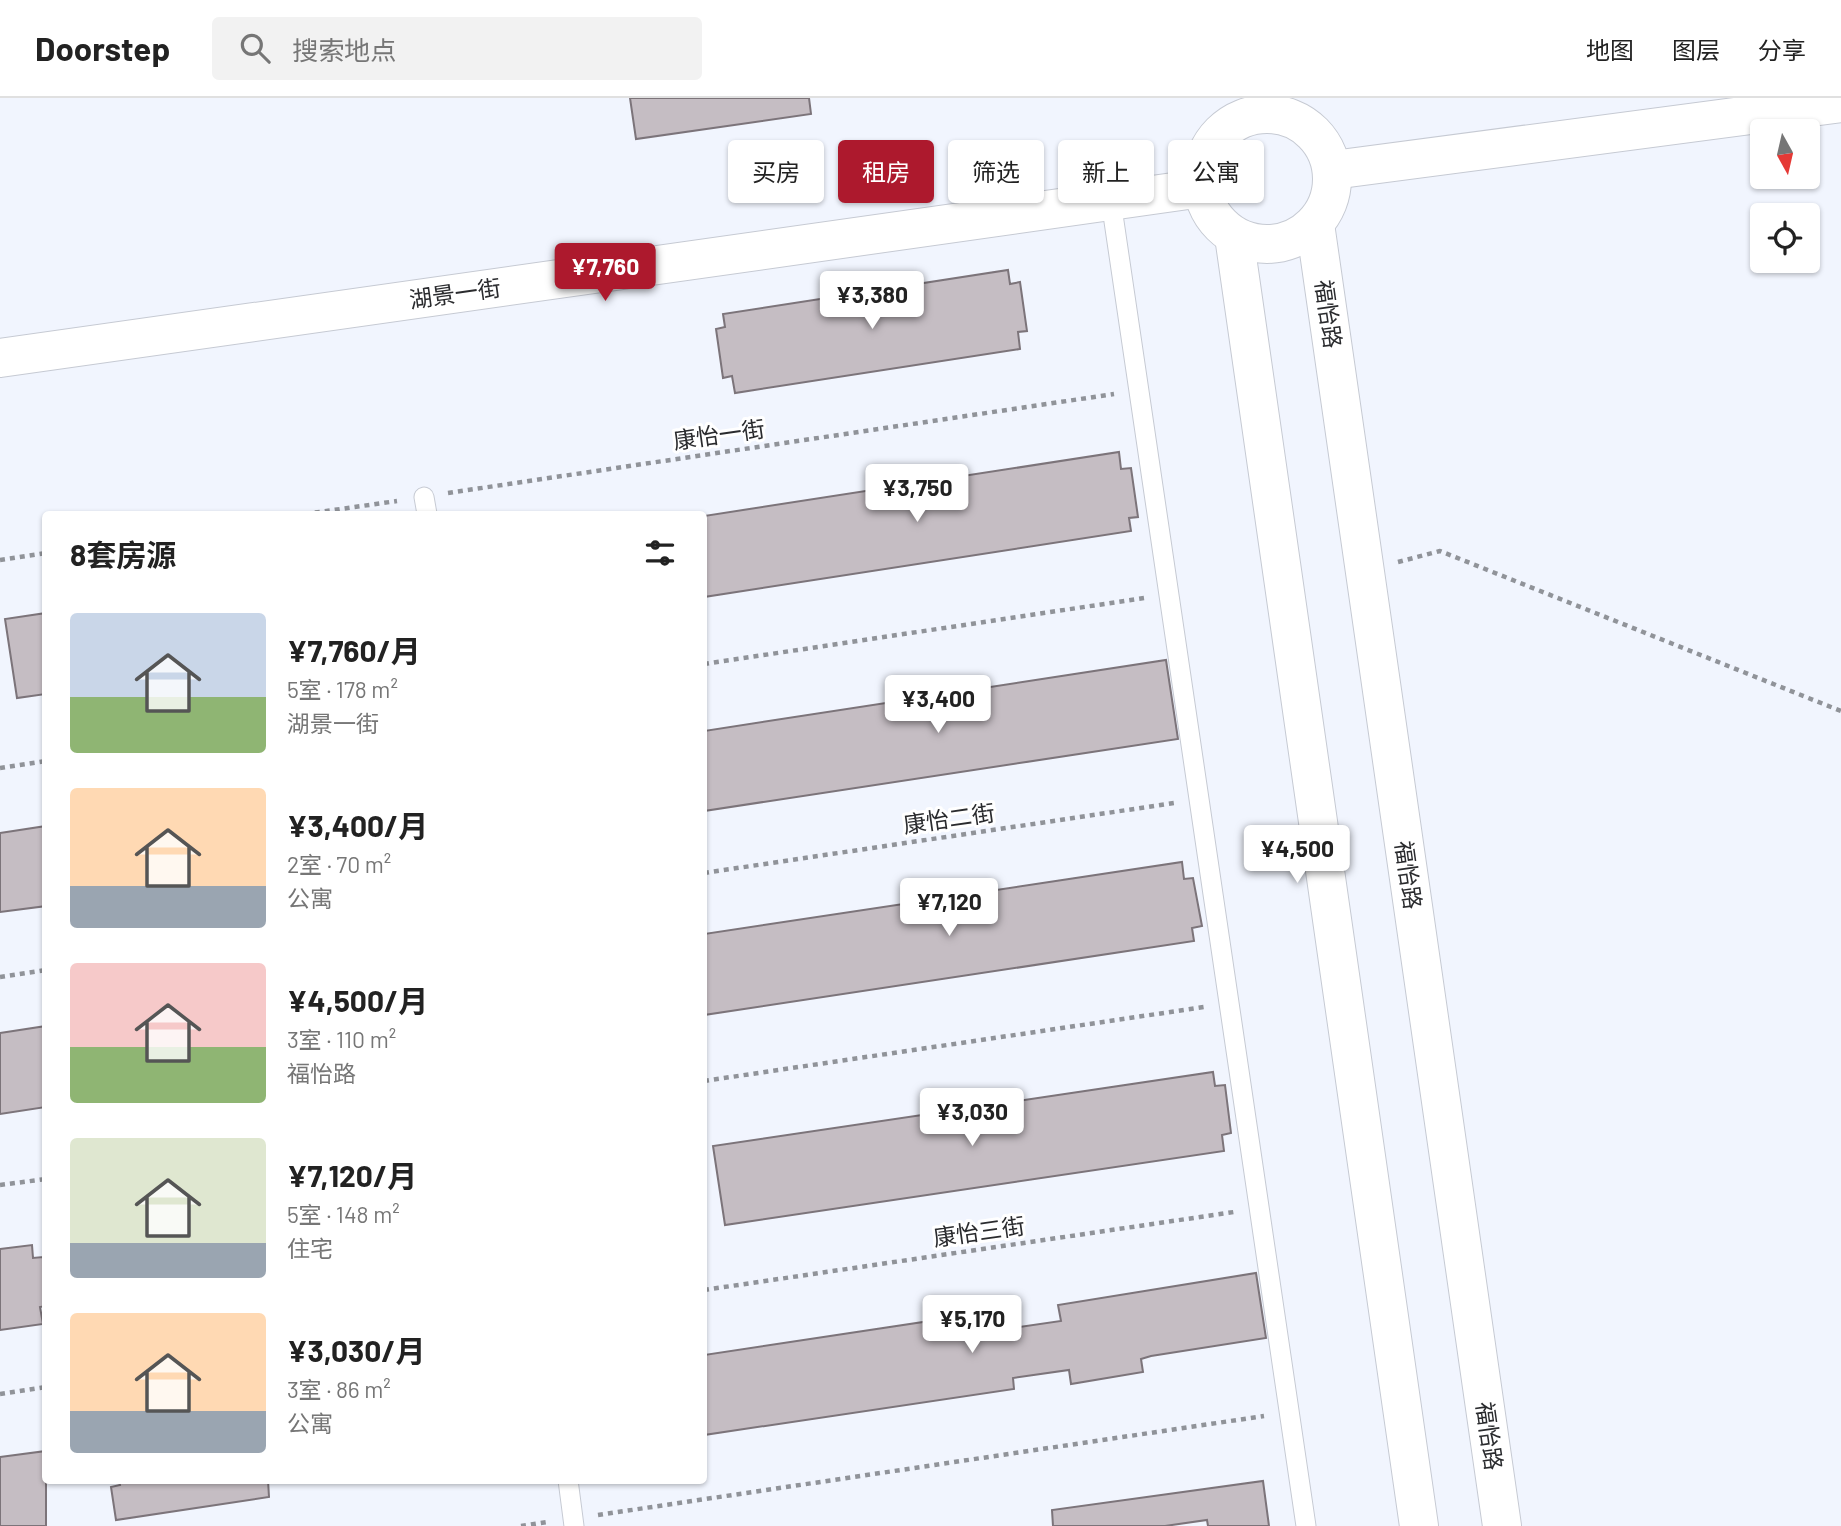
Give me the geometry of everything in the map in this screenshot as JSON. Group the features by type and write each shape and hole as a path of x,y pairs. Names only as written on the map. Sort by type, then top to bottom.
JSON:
{"street":[{"path":"1333,170 1841,103"},
{"path":"1207,203 1219,223 1234,236 1250,243 1285,242 1315,224 1329,199 1333,170 1327,151 1298,110 1250,116 1217,116 1211,140"},
{"name":"湖景一街","path":"0,358 1097,203"},
{"name":"福怡路","path":"1315,224 1502,1526"},
{"path":"1234,236 1419,1526"}],"lane":[{"path":"1111,203 1306,1526"},
{"path":"569,1484 574,1522"}],"path":[{"name":"康怡一街","path":"350,511 426,506 1139,391"},
{"path":"1365,571 1440,551 1841,712"},
{"path":"0,560 42,554"},
{"path":"707,664 1170,595"},
{"path":"0,768 42,762"},
{"name":"康怡二街","path":"707,873 1199,799"},
{"path":"0,977 42,971"},
{"path":"707,1081 1229,1004"},
{"path":"0,1185 42,1179"},
{"name":"康怡三街","path":"707,1290 1259,1208"},
{"path":"0,1394 42,1388"},
{"path":"521,1526 574,1522 1289,1413"}],"building":[{"path":"630,98 809,98 811,114 636,139"},
{"path":"1008,270 1010,284 1020,282 1027,331 1018,332 1020,349 735,393 732,376 723,378 716,329 725,327 723,314"},
{"path":"1119,452 1121,469 1131,468 1138,517 1129,518 1131,531 707,597 707,516"},
{"path":"42,614 42,695 17,698 5,619"},
{"path":"1166,660 1178,739 707,811 707,731"},
{"path":"42,827 42,907 0,912 0,833"},
{"path":"1182,862 1184,879 1193,878 1202,926 1192,928 1194,941 707,1015 707,934"},
{"path":"42,1027 42,1108 0,1114 0,1033"},
{"path":"1213,1072 1215,1086 1225,1085 1231,1133 1222,1135 1224,1151 725,1225 713,1146"},
{"path":"32,1245 33,1258 42,1257 42,1324 0,1330 0,1249"},
{"path":"1256,1273 1266,1338 1151,1356 1141,1359 1143,1372 1071,1384 1069,1370 1013,1378 1014,1389 707,1435 707,1355 1003,1310 1006,1329 1061,1321 1058,1305"},
{"path":"42,1452 42,1484 46,1484 46,1526 0,1526 0,1457"},
{"path":"1263,1481 1269,1526 1208,1526 1207,1520 1165,1526 1053,1526 1052,1510"},
{"path":"268,1484 269,1497 116,1520 111,1487"}]}
